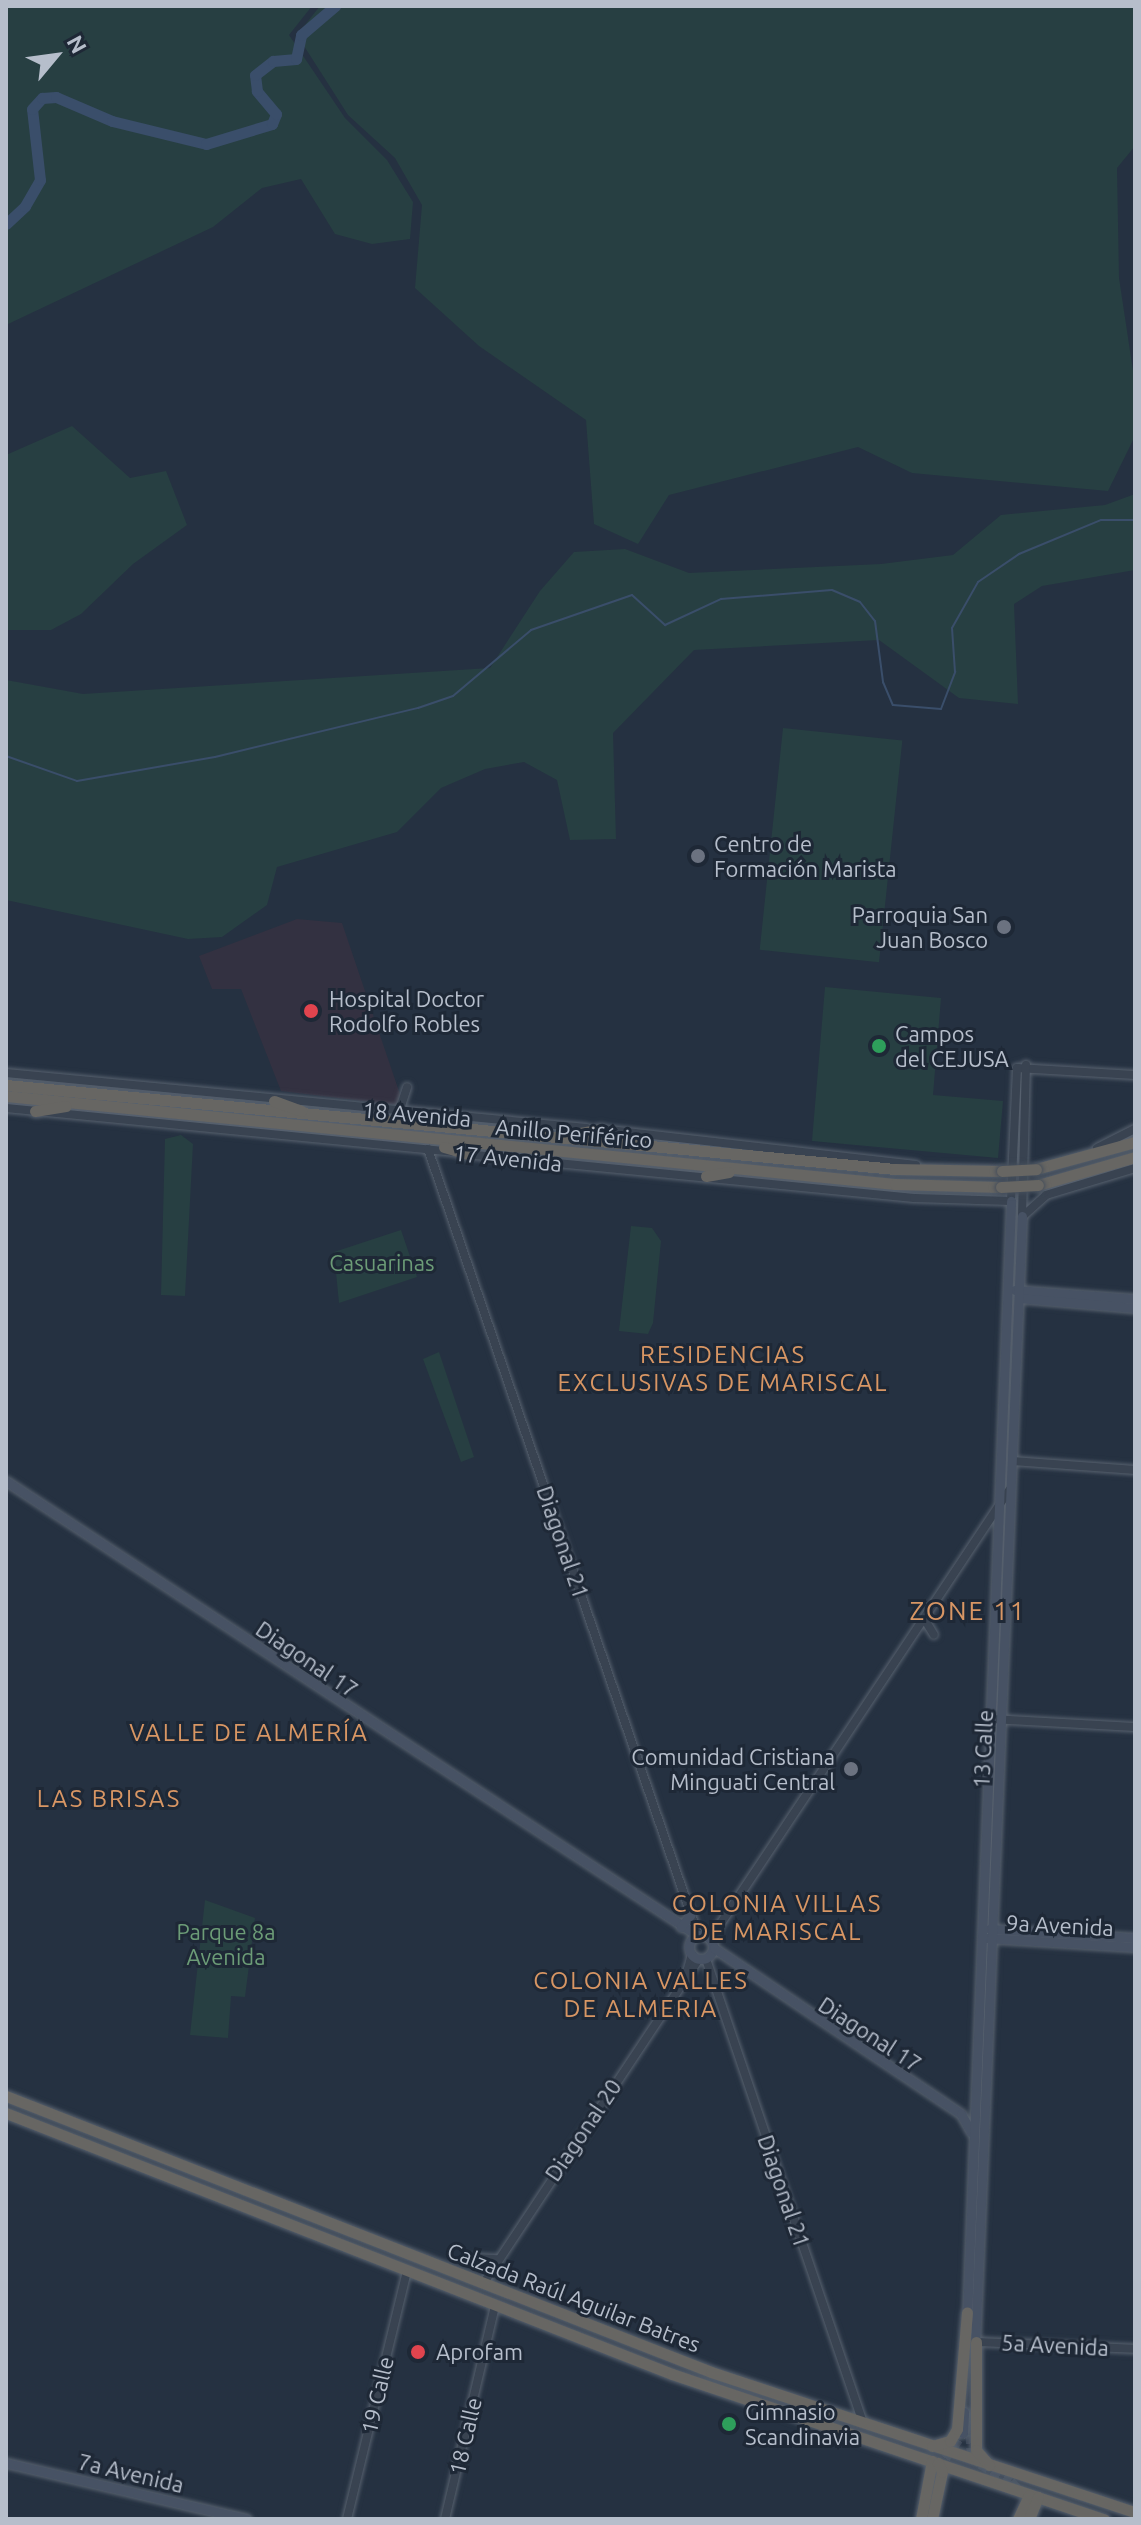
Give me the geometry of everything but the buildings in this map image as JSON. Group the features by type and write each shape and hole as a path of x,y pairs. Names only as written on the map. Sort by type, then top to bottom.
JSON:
{"highway":[{"name":"Anillo Periférico","path":"6,1085 929,1172 1036,1169 1135,1142"},
{"name":"Anillo Periférico","path":"6,1096 417,1139 918,1186 1038,1185 1135,1157"},
{"path":"274,1101 317,1116"},
{"path":"35,1111 84,1103"},
{"path":"559,1135 602,1129"},
{"path":"417,1139 468,1154"},
{"path":"778,1148 820,1160"},
{"path":"706,1176 749,1169"},
{"name":"Calzada Raúl Aguilar Batres","path":"6,2096 711,2372 1135,2512"},
{"name":"Calzada Raúl Aguilar Batres","path":"6,2113 759,2406 935,2462 1031,2504 1104,2519"},
{"path":"932,2446 950,2441 957,2429 967,2312"},
{"path":"976,2342 976,2450 990,2465"},
{"path":"927,2519 942,2472 935,2462"},
{"path":"1021,2519 1031,2504"}],"main road":[{"name":"13 Calle","path":"997,1720 999,1501 1011,1201"},
{"name":"13 Calle","path":"988,1934 973,2143 966,2433 976,2342 988,1934 1013,1461 1022,1216"},
{"path":"1007,1311 1012,1294 1135,1299"},
{"path":"1019,1294 1135,1308"},
{"name":"Diagonal 17","path":"6,1481 681,1927 702,1947"},
{"path":"681,1927 691,1914"},
{"name":"Diagonal 17","path":"669,1920 702,1947 961,2114 973,2143"},
{"name":"9a Avenida","path":"988,1934 1135,1938"},
{"name":"9a Avenida","path":"988,1934 1135,1947"},
{"name":"7a Avenida","path":"6,2463 247,2519"},
{"path":"927,2519 936,2479"}],"street":[{"name":"13 Calle","path":"1011,1201 1014,1074 1026,1065"},
{"name":"13 Calle","path":"1022,1216 1026,1065"},
{"path":"1026,1065 1135,1075"},
{"name":"18 Avenida","path":"6,1073 419,1115 602,1129 930,1166 999,1166 1014,1153"},
{"path":"399,1112 407,1087"},
{"name":"17 Avenida","path":"6,1108 914,1198 1011,1201"},
{"path":"1077,1158 1135,1129"},
{"name":"Diagonal 21","path":"428,1149 863,2423"},
{"path":"1022,1216 1046,1195 1135,1168"},
{"path":"1013,1461 1135,1470"},
{"name":"Diagonal 20","path":"912,1637 916,1623 1011,1488"},
{"name":"Diagonal 20","path":"483,2284 702,1947 912,1637 999,1501"},
{"path":"929,1611 925,1625 934,1635"},
{"path":"997,1720 1135,1727"},
{"path":"475,2258 498,2259"},
{"name":"19 Calle","path":"347,2519 407,2271"},
{"name":"18 Calle","path":"445,2519 495,2305"},
{"name":"5a Avenida","path":"976,2342 1135,2349"}],"shaded area":[{"name":"Hospital Doctor Rodolfo Robles","path":"297,919 342,923 404,1106 281,1091 241,989 212,989 199,956"}],"green space":[{"path":"6,6 312,6 289,35 345,118 387,160 413,202 410,239 372,244 335,234 301,179 262,188 213,227 6,325"},
{"path":"320,6 1135,6 1135,146 1117,168 1119,278 1135,384 1135,436 1108,491 912,473 858,447 669,495 638,544 594,524 586,420 479,346 415,288 422,205 395,158 348,115 297,35"},
{"path":"72,426 130,478 166,471 187,525 133,564 81,614 51,630 6,630 6,455"},
{"path":"1135,494 1135,570 1042,586 1014,604 1018,704 959,698 879,640 694,650 613,733 616,839 570,840 557,780 524,762 485,769 441,788 397,832 277,867 267,905 222,937 188,939 6,900 6,680 83,694 490,668 540,591 574,552 625,549 689,573 881,564 953,555 1001,515 1105,505"},
{"path":"783,728 902,741 879,962 760,950"},
{"name":"Campos del CEJUSA","path":"825,987 941,998 933,1095 1003,1101 998,1158 812,1141"},
{"path":"181,1135 193,1144 185,1296 161,1295 165,1139"},
{"path":"631,1226 652,1228 661,1241 653,1323 648,1334 619,1331"},
{"name":"Casuarinas","path":"401,1230 417,1277 339,1303 334,1252"},
{"path":"439,1352 474,1457 461,1462 423,1359"},
{"name":"Parque 8a Avenida","path":"205,1900 255,1918 245,1997 231,1996 228,2038 190,2035"}],"waterway":[{"path":"6,224 25,206 40,180 32,109 42,98 56,97 112,121 206,144 272,124 276,114 257,91 255,75 273,61 296,59 301,35 335,6"},
{"path":"6,756 77,781 215,757 418,708 453,696 531,630 632,595 665,625 721,599 832,590 860,602 875,621 883,682 893,705 941,709 955,672 952,628 978,582 1019,554 1101,520 1135,520"}],"tunnel":[{"path":"938,2469 963,2433"},
{"path":"970,2434 971,2451 980,2464 1011,2481 1021,2492"}],"place":[{"name":"Centro de Formación Marista","path":"698,856"},
{"name":"Parroquia San Juan Bosco","path":"1004,927"},
{"name":"Hospital Doctor Rodolfo Robles","path":"311,1011"},
{"name":"Campos del CEJUSA","path":"879,1046"},
{"name":"Comunidad Cristiana Minguati Central","path":"851,1769"},
{"name":"Aprofam","path":"418,2352"},
{"name":"Gimnasio Scandinavia","path":"729,2424"}],"district":[{"name":"RESIDENCIAS EXCLUSIVAS DE MARISCAL","path":"723,1369"},
{"name":"ZONE 11","path":"968,1611"},
{"name":"VALLE DE ALMERÍA","path":"249,1733"},
{"name":"LAS BRISAS","path":"109,1799"},
{"name":"COLONIA VILLAS DE MARISCAL","path":"777,1918"},
{"name":"COLONIA VALLES DE ALMERIA","path":"641,1995"}]}
